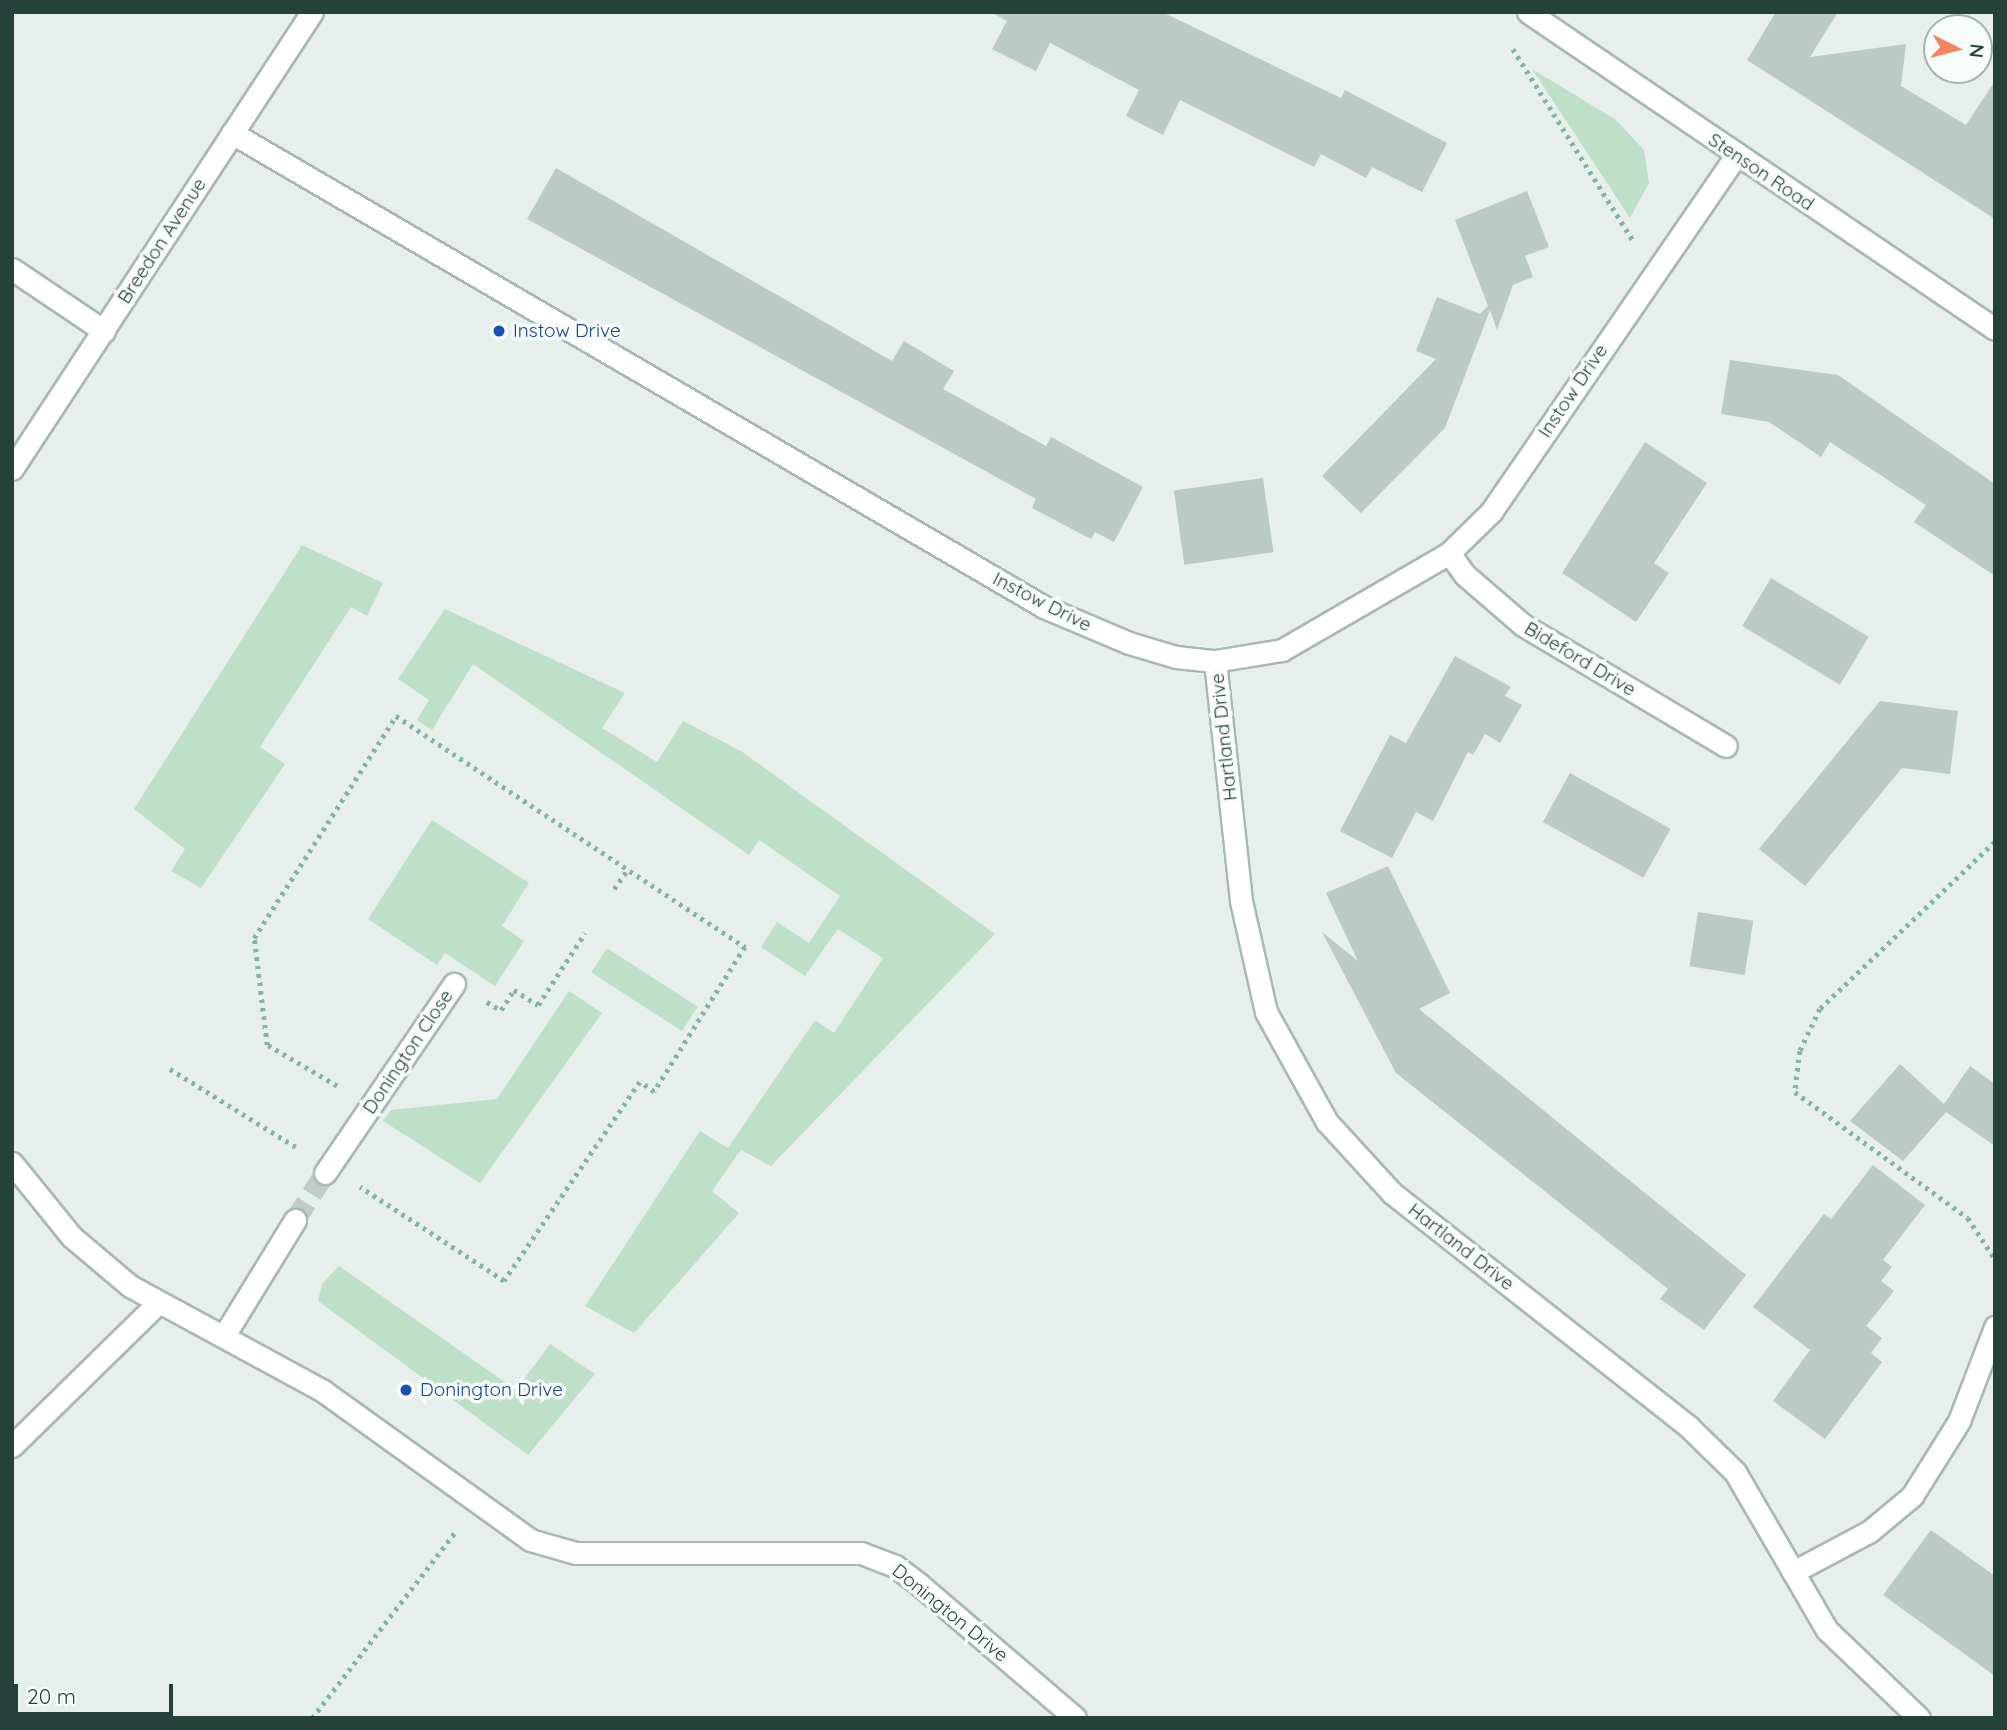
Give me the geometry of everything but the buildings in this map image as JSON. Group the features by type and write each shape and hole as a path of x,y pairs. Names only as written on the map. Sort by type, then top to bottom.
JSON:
{"street":[{"name":"Breedon Avenue","path":"12,469 312,12"},
{"name":"Stenson Road","path":"1528,12 1736,156 1995,329"},
{"name":"Instow Drive","path":"232,134 1044,607 1129,643 1176,657 1215,661 1282,650 1449,553 1491,512 1736,156"},
{"path":"12,268 104,331"},
{"name":"Bideford Drive","path":"1449,553 1465,575 1523,625 1726,746"},
{"name":"Hartland Drive","path":"1215,661 1241,901 1266,1012 1328,1122 1392,1193 1688,1426 1735,1472 1827,1630 1919,1718"},
{"name":"Donington Close","path":"325,1173 454,984"},
{"name":"Donington Drive","path":"12,1163 72,1237 157,1304 225,1334 323,1391 530,1540 576,1553 861,1553 895,1566 920,1585 1075,1718"},
{"path":"225,1334 295,1220"},
{"path":"12,1446 157,1304"},
{"path":"1793,1573 1870,1531 1912,1496 1959,1421 1995,1327"}],"path":[{"path":"1510,39 1654,273"},
{"path":"1995,842 1820,1009 1800,1051 1796,1093 1968,1218 1995,1259"},
{"path":"614,889 628,869"},
{"name":"Donington Close","path":"454,984 501,1010 514,990 538,1005 585,933"},
{"path":"312,1718 477,1504"}],"green space":[{"path":"1532,69 1616,120 1644,150 1649,183 1630,218"},
{"path":"302,545 383,583 367,616 351,607 260,747 285,764 201,888 171,871 185,849 134,809"},
{"path":"445,609 625,693 602,728 657,762 683,721 741,751 995,934 771,1166 741,1150 712,1191 739,1213 634,1333 585,1306 700,1131 728,1148 815,1020 834,1033 883,958 838,929 805,976 761,947 777,922 809,943 840,896 759,840 749,855 473,664 432,730 417,720 429,700 398,679"},
{"path":"432,820 529,883 502,926 524,941 495,986 445,953 437,965 368,919"},
{"path":"607,948 698,1007 682,1031 591,972"},
{"path":"569,991 602,1013 480,1183 383,1121 391,1110 497,1099"},
{"path":"339,1266 516,1390 550,1344 595,1374 528,1455 318,1301 322,1284"}],"tunnel":[{"path":"295,1220 325,1173"}],"place":[{"name":"Instow Drive","path":"499,331"},
{"name":"Donington Drive","path":"406,1390"}]}
